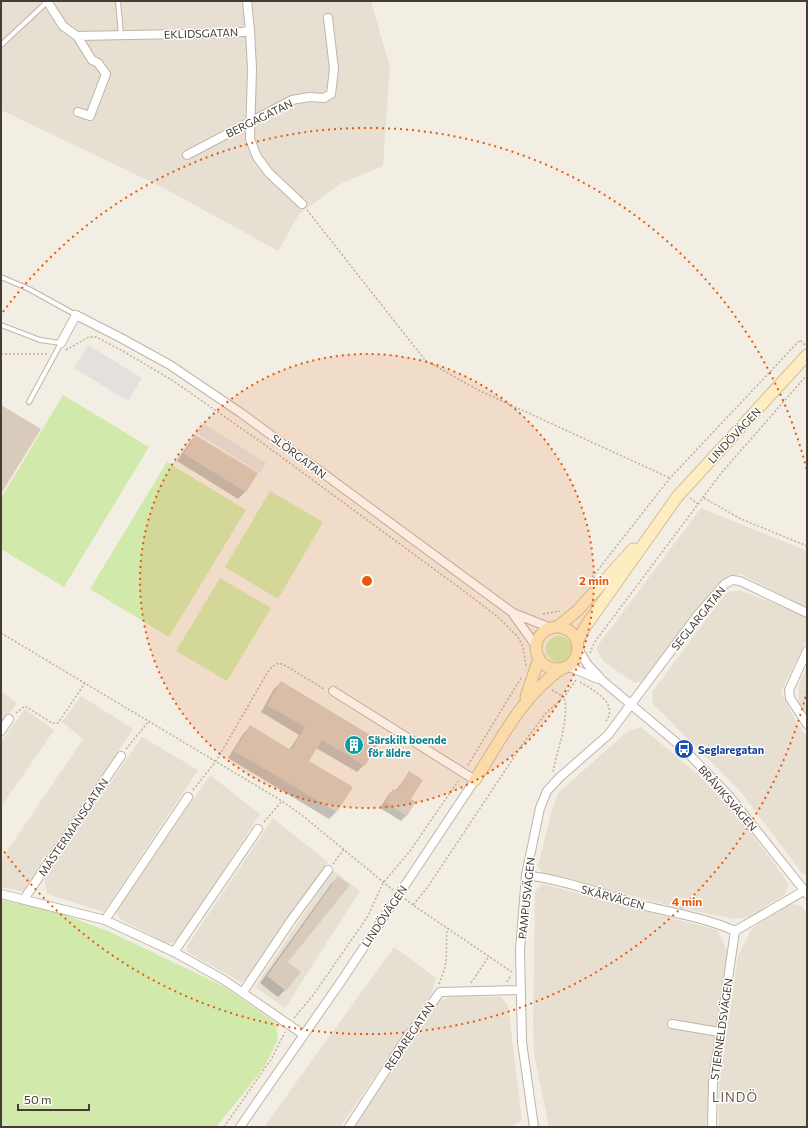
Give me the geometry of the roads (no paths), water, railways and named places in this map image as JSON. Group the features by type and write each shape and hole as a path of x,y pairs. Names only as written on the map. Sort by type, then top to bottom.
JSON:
{"main road":[{"name":"LINDÖVÄGEN","path":"578,646 585,627 677,496 807,355"},
{"name":"LINDÖVÄGEN","path":"554,627 577,611 662,516"},
{"path":"554,627 570,631 578,646 577,656 564,667 547,666 539,658 536,646 541,634 554,627"},
{"name":"LINDÖVÄGEN","path":"524,703 539,658"},
{"name":"LINDÖVÄGEN","path":"475,780 524,703 542,683 564,667"}],"street":[{"path":"47,1 64,26 77,36 92,60 98,63 106,74 90,116 78,112"},
{"path":"247,1 250,31"},
{"name":"BERGAGATAN","path":"187,155 292,100 309,97 324,98 330,94 334,69 328,18"},
{"name":"EKLIDSGATAN","path":"77,36 234,33 250,31 252,69 250,139 257,157 269,173 302,204"},
{"path":"61,343 76,315"},
{"name":"SLÖRGATAN","path":"76,315 170,365 241,413 513,613 554,627"},
{"name":"SEGLARGATAN","path":"632,705 697,616 725,584 732,580 740,581 807,613"},
{"name":"SLÖRGATAN","path":"513,613 536,646"},
{"name":"BRÅVIKSVÄGEN","path":"578,646 588,665 603,681 684,749 730,797 806,891"},
{"path":"807,651 789,690 790,698 807,724"},
{"name":"BRÅVIKSVÄGEN","path":"564,667 603,681"},
{"path":"334,691 475,780"},
{"name":"PAMPUSVÄGEN","path":"534,1127 522,1042 520,950 526,875 540,808 548,791 560,777 608,735 632,705"},
{"path":"1,732 9,719"},
{"name":"MÄSTERMANSGATAN","path":"24,899 121,756"},
{"name":"LINDÖVÄGEN","path":"240,1127 304,1035 475,780"},
{"path":"105,920 188,797"},
{"path":"174,952 258,829"},
{"path":"243,992 292,919 328,870"},
{"name":"SKÅRVÄGEN","path":"526,875 544,877 640,904 713,921 735,931"},
{"path":"735,931 806,891"},
{"path":"1,894 105,920 174,952 243,992 304,1035"},
{"name":"STJERNELDSVÄGEN","path":"712,1127 713,1084 719,1032 735,931"},
{"name":"REDAREGATAN","path":"349,1127 406,1039 440,992 520,990"},
{"path":"672,1024 719,1032"}],"lane":[{"path":"1,45 47,1"},
{"path":"118,1 121,35"},
{"name":"SLÖRGATAN","path":"1,277 29,289 76,315"},
{"path":"1,325 40,340 61,343 29,402"}],"place":[{"name":"Särskilt boende för äldre","path":"354,745"},
{"name":"Seglaregatan","path":"684,749"}],"district":[{"name":"LINDÖ","path":"735,1097"}]}
